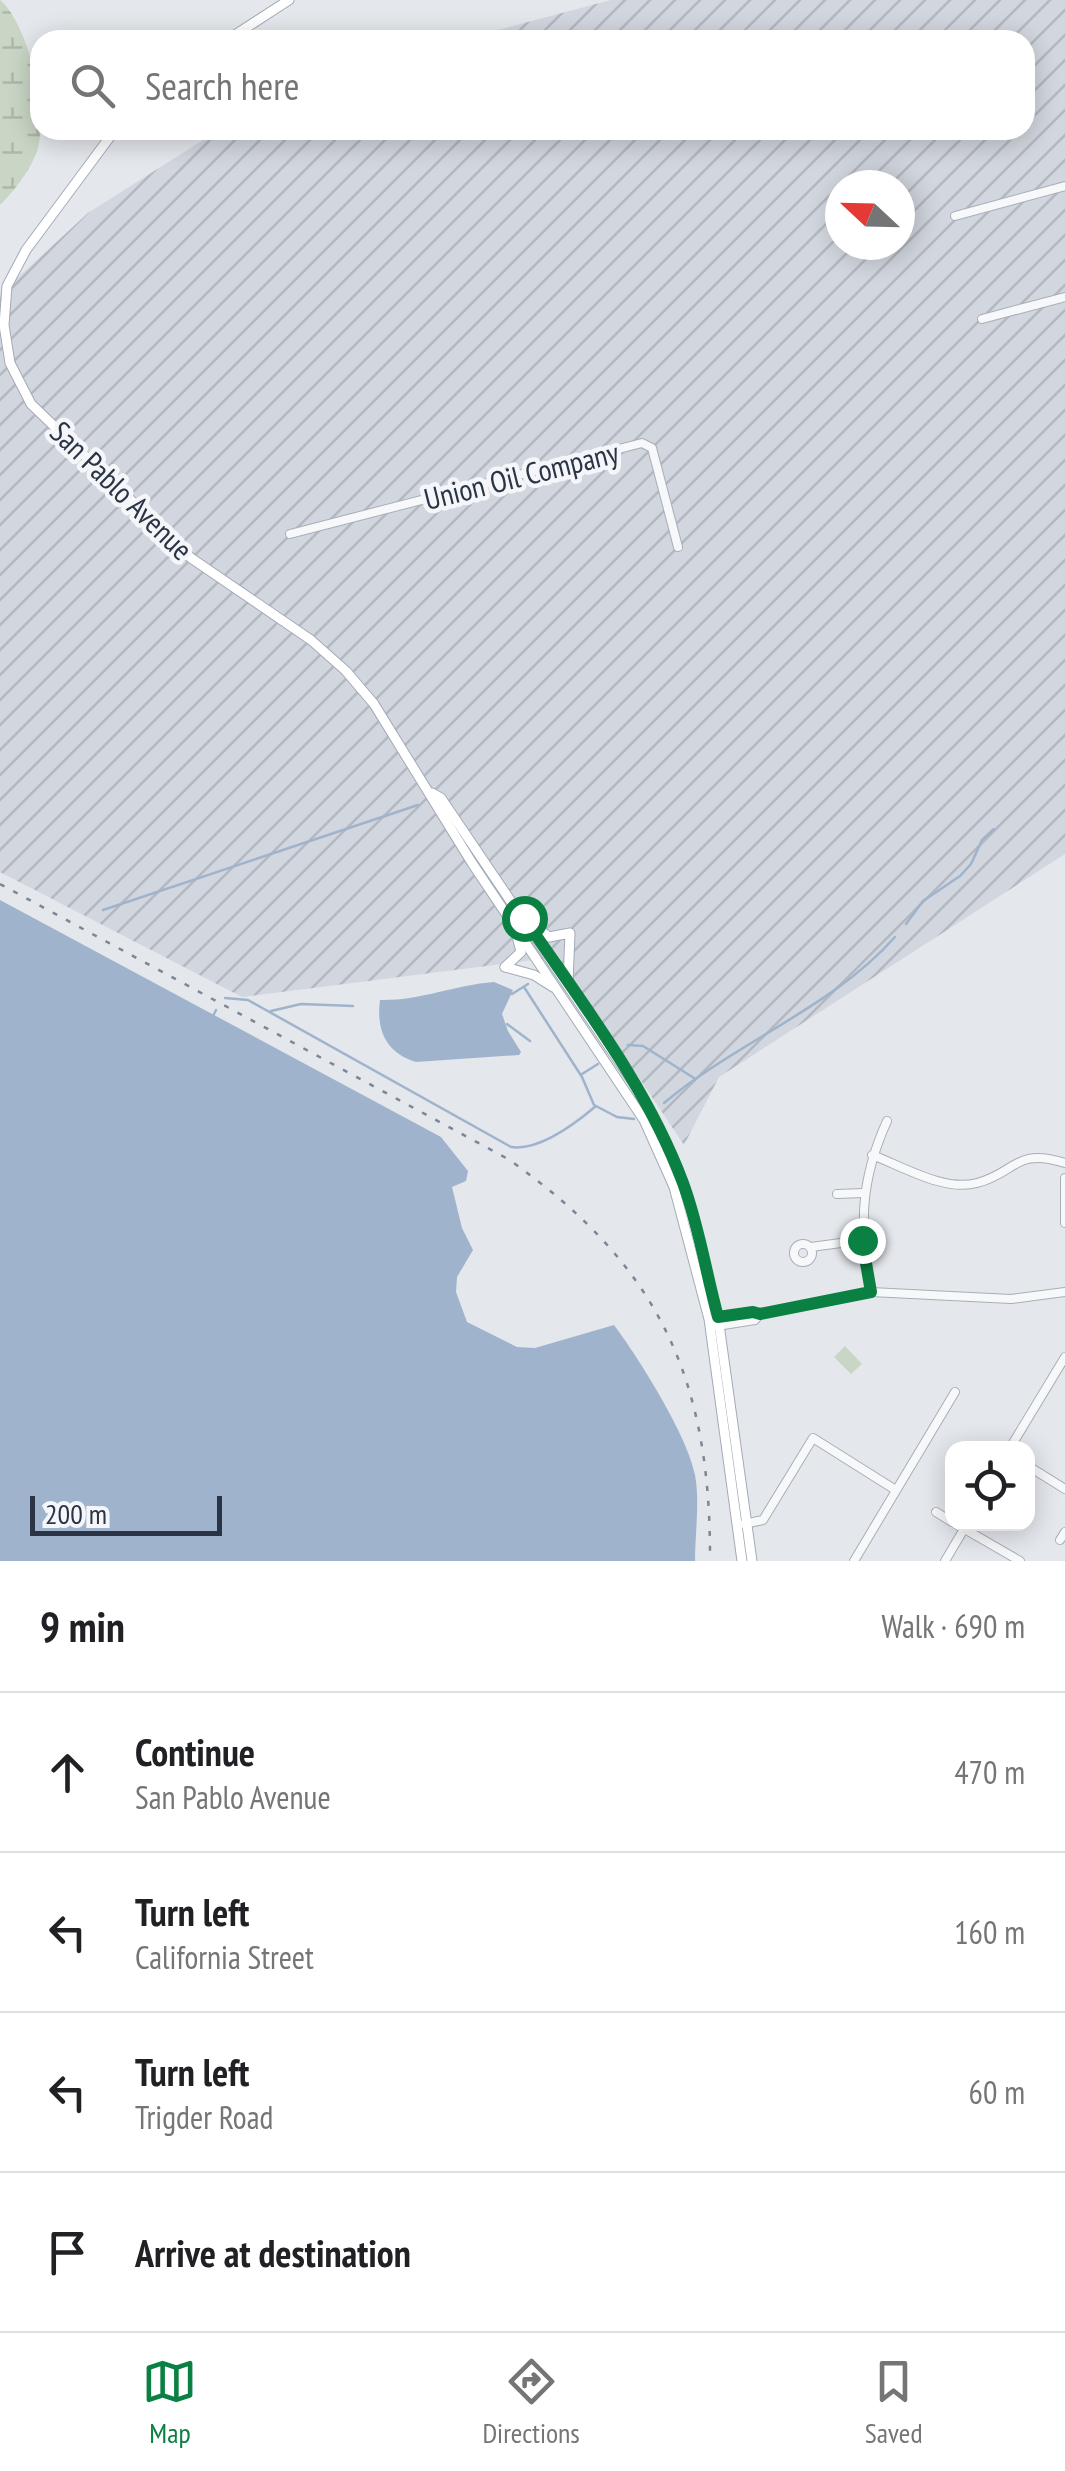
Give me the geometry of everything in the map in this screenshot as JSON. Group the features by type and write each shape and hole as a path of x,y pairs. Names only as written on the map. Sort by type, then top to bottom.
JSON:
{"main road":[{"path":"242,30 289,0"},
{"name":"San Pablo Avenue","path":"108,140 26,250 7,286 4,325 10,363 31,404 191,558 311,640 346,671 374,704 472,863 568,983 639,1091 683,1184 714,1322 752,1561"},
{"path":"558,990 534,975 505,967 520,952 519,921 549,937 570,933 568,983"},
{"name":"San Pablo Avenue","path":"519,921 558,990 618,1078 657,1148 674,1187 714,1322"},
{"name":"San Pablo Avenue","path":"742,1561 744,1524"}],"street":[{"path":"955,216 1065,186"},
{"path":"982,319 1065,297"},
{"name":"Union Oil Company","path":"290,534 642,444 652,448 678,547"},
{"path":"871,1292 862,1240 863,1194 872,1155 887,1121"},
{"path":"872,1155 948,1183 977,1184 1019,1161 1046,1157 1065,1163"},
{"path":"1065,1178 1065,1223"},
{"path":"837,1194 863,1194"},
{"path":"811,1247 862,1240"},
{"path":"714,1322 755,1320 760,1314 871,1292 1011,1300 1065,1292"},
{"path":"1014,1441 1065,1357"},
{"path":"1052,1381 1065,1388"},
{"path":"854,1561 894,1488 955,1392"},
{"path":"744,1524 763,1520 814,1438 894,1488"},
{"path":"1035,1470 1065,1489"},
{"path":"936,1512 945,1516"},
{"path":"944,1561 957,1531"},
{"path":"971,1531 1020,1561"}],"shaded area":[{"path":"611,0 1065,0 1065,854 719,1077 684,1145 558,957 242,997 0,872 0,294 88,213 203,140 1035,140 1035,30 498,30"}],"green space":[{"path":"0,0 20,29 28,50 30,140 40,140 33,161 0,205"},
{"path":"845,1346 862,1364 851,1374 834,1357"}],"water":[{"path":"0,900 441,1137 468,1171 466,1181 452,1187 462,1228 473,1250 457,1277 456,1292 467,1322 517,1347 535,1348 614,1325 661,1397 690,1459 697,1496 695,1561 0,1561"},
{"path":"494,982 513,990 502,1014 519,1055 416,1062 397,1053 385,1039 380,1000"}],"waterway":[{"path":"103,910 418,805"},
{"path":"906,924 923,901 960,876 971,864 982,840 994,829"},
{"path":"664,1103 722,1061 813,1005 870,962 895,937"},
{"path":"512,994 528,984"},
{"path":"524,987 582,1077 594,1105 617,1117 634,1119"},
{"path":"225,998 248,1000 511,1147 545,1140 596,1106"},
{"path":"271,1011 301,1004 353,1006"},
{"path":"213,1016 216,1010"},
{"path":"507,1024 530,1041"},
{"path":"628,1045 643,1046 694,1078"},
{"path":"582,1074 598,1064"}],"railway":[{"path":"0,884 508,1159 560,1199 603,1241 639,1285 666,1331 686,1381 700,1436 708,1496 710,1561"}],"route":[{"path":"524,918 639,1091 666,1144 683,1184 718,1317 760,1314 871,1292 862,1240"}]}
